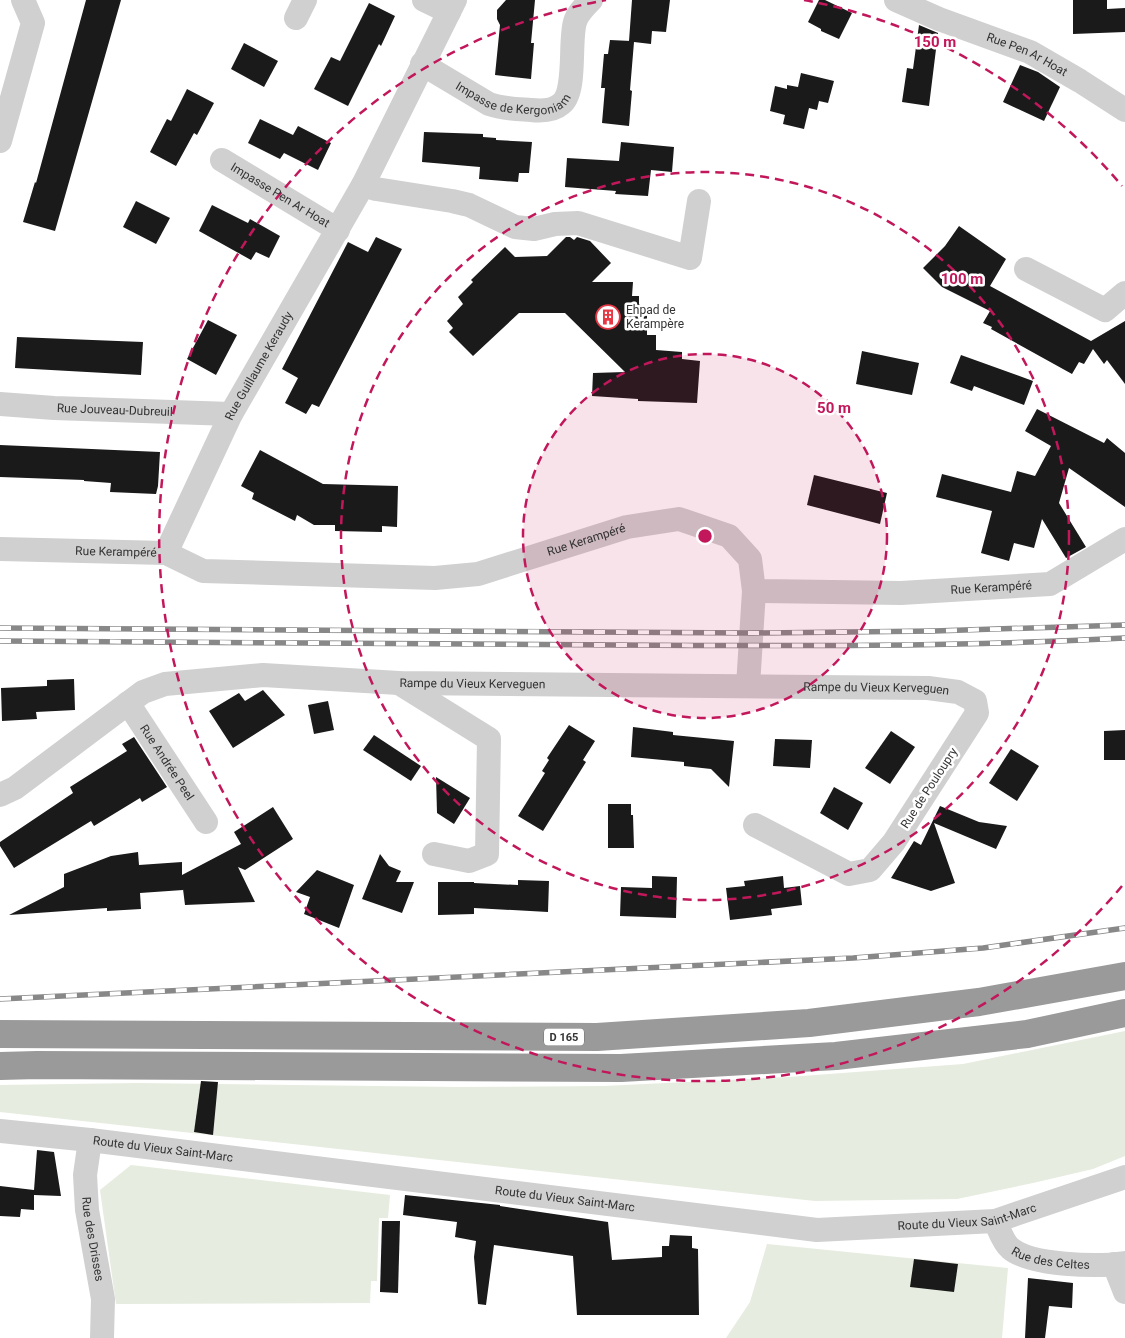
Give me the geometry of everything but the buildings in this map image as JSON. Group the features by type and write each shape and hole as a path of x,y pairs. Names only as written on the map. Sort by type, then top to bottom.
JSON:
{"highway":[{"name":"D 165","path":"0,1034 597,1037 809,1023 979,1002 1125,976"},
{"path":"0,1066 37,1064 621,1068 836,1056 1026,1034 1125,1013"}],"street":[{"path":"0,141 33,22 23,0"},
{"path":"424,0 452,6"},
{"name":"Impasse de Kergoniam","path":"422,64 489,104 499,107 540,111 551,108 561,104 566,98 569,87 575,20 591,0"},
{"name":"Rue Pen Ar Hoat","path":"896,0 939,19 1030,52 1067,72 1125,110"},
{"name":"Rue Guillaume Keraudy","path":"166,553 231,414 363,185 452,6"},
{"name":"Impasse Pen Ar Hoat","path":"222,160 338,230"},
{"path":"363,185 376,189 469,205 516,227 534,229 555,224 578,223 690,258 699,201"},
{"path":"1026,269 1105,310 1125,293"},
{"name":"Rue Jouveau-Dubreuil","path":"0,404 54,408 231,414"},
{"name":"Rue Kerampéré","path":"0,549 166,553 203,571 435,578 478,574 627,527 679,519 729,536 750,559 754,591 901,593 1050,584 1125,539"},
{"path":"748,686 754,591"},
{"name":"Rampe du Vieux Kerveguen","path":"0,795 14,788 128,702 143,692 165,684 263,675 399,683 928,688 958,692 975,701"},
{"path":"399,683 489,739 486,854 468,861 434,854"},
{"name":"Rue de Pouloupry","path":"755,825 849,874 870,870 894,842 977,713 975,701"},
{"name":"Rue Andrée Peel","path":"128,702 206,822"},
{"name":"Route du Vieux Saint-Marc","path":"0,1131 90,1140 816,1230 996,1220 1125,1177"},
{"name":"Rue des Drisses","path":"90,1140 85,1175 87,1210 103,1299 102,1338"},
{"name":"Rue des Celtes","path":"996,1220 1008,1247 1018,1254 1060,1264 1120,1264"},
{"path":"1120,1264 1125,1292"}],"shaded area":[{"path":"1125,1031 1125,1156 1093,1169 957,1199 815,1201 0,1112 0,1085 138,1083 457,1087 604,1086 789,1077 963,1064"},
{"path":"131,1165 390,1195 388,1218 379,1218 377,1281 371,1281 370,1303 116,1304 100,1190"},
{"path":"767,1244 1008,1268 1002,1338 726,1338 750,1302"}],"railway":[{"path":"0,628 751,633 934,631 1125,625"},
{"path":"0,641 807,646 998,643 1125,638"},
{"path":"0,999 853,958 983,948 1125,928"}],"place":[{"name":"Ehpad de Kerampère","path":"608,317"}]}
